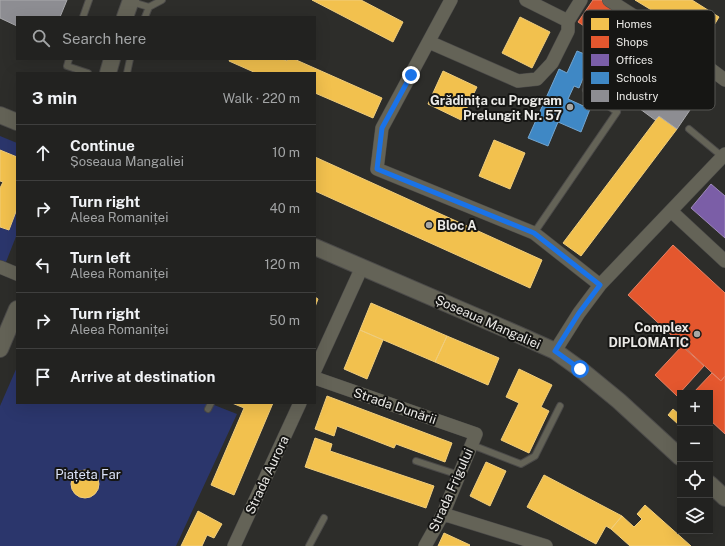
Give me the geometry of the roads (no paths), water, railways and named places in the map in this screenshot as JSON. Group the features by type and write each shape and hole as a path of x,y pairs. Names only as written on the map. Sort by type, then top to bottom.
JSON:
{"street":[{"path":"451,0 382,128 377,169 534,233 600,285"},
{"path":"526,0 568,22"},
{"path":"429,42 518,81 537,79 552,63 568,32 568,22 580,0"},
{"path":"609,0 625,10"},
{"path":"125,16 130,1"},
{"path":"108,72 112,60"},
{"path":"715,72 725,80"},
{"path":"0,115 16,122"},
{"path":"555,351 579,313 600,285 724,156"},
{"path":"671,211 725,261"},
{"name":"Șoseaua Mangaliei","path":"316,247 555,351 580,369 619,401 677,454"},
{"path":"316,368 362,267"},
{"path":"0,268 16,274"},
{"path":"0,349 16,311"},
{"name":"Strada Dunării","path":"316,378 474,439"},
{"name":"Strada Aurora","path":"234,546 300,404"},
{"name":"Strada Frigului","path":"425,546 443,514 474,439"},
{"path":"713,487 725,498"},
{"path":"443,514 546,546"}],"lane":[{"path":"83,16 89,0"},
{"path":"145,16 149,7 162,0"},
{"path":"130,1 149,7"},
{"path":"69,60 67,66 85,72"},
{"path":"126,72 130,60"},
{"path":"534,233 617,112 614,110"},
{"path":"689,130 724,156"},
{"path":"474,439 521,464 535,456 560,406"},
{"path":"416,461 459,475"},
{"path":"309,546 324,518"}],"place":[{"name":"Grădinița cu Program Prelungit Nr. 57","path":"570,107"},
{"name":"Bloc A","path":"429,225"},
{"name":"Complex DIPLOMATIC","path":"697,334"}],"park label":[{"name":"Piațeta Far","path":"88,474"}]}
